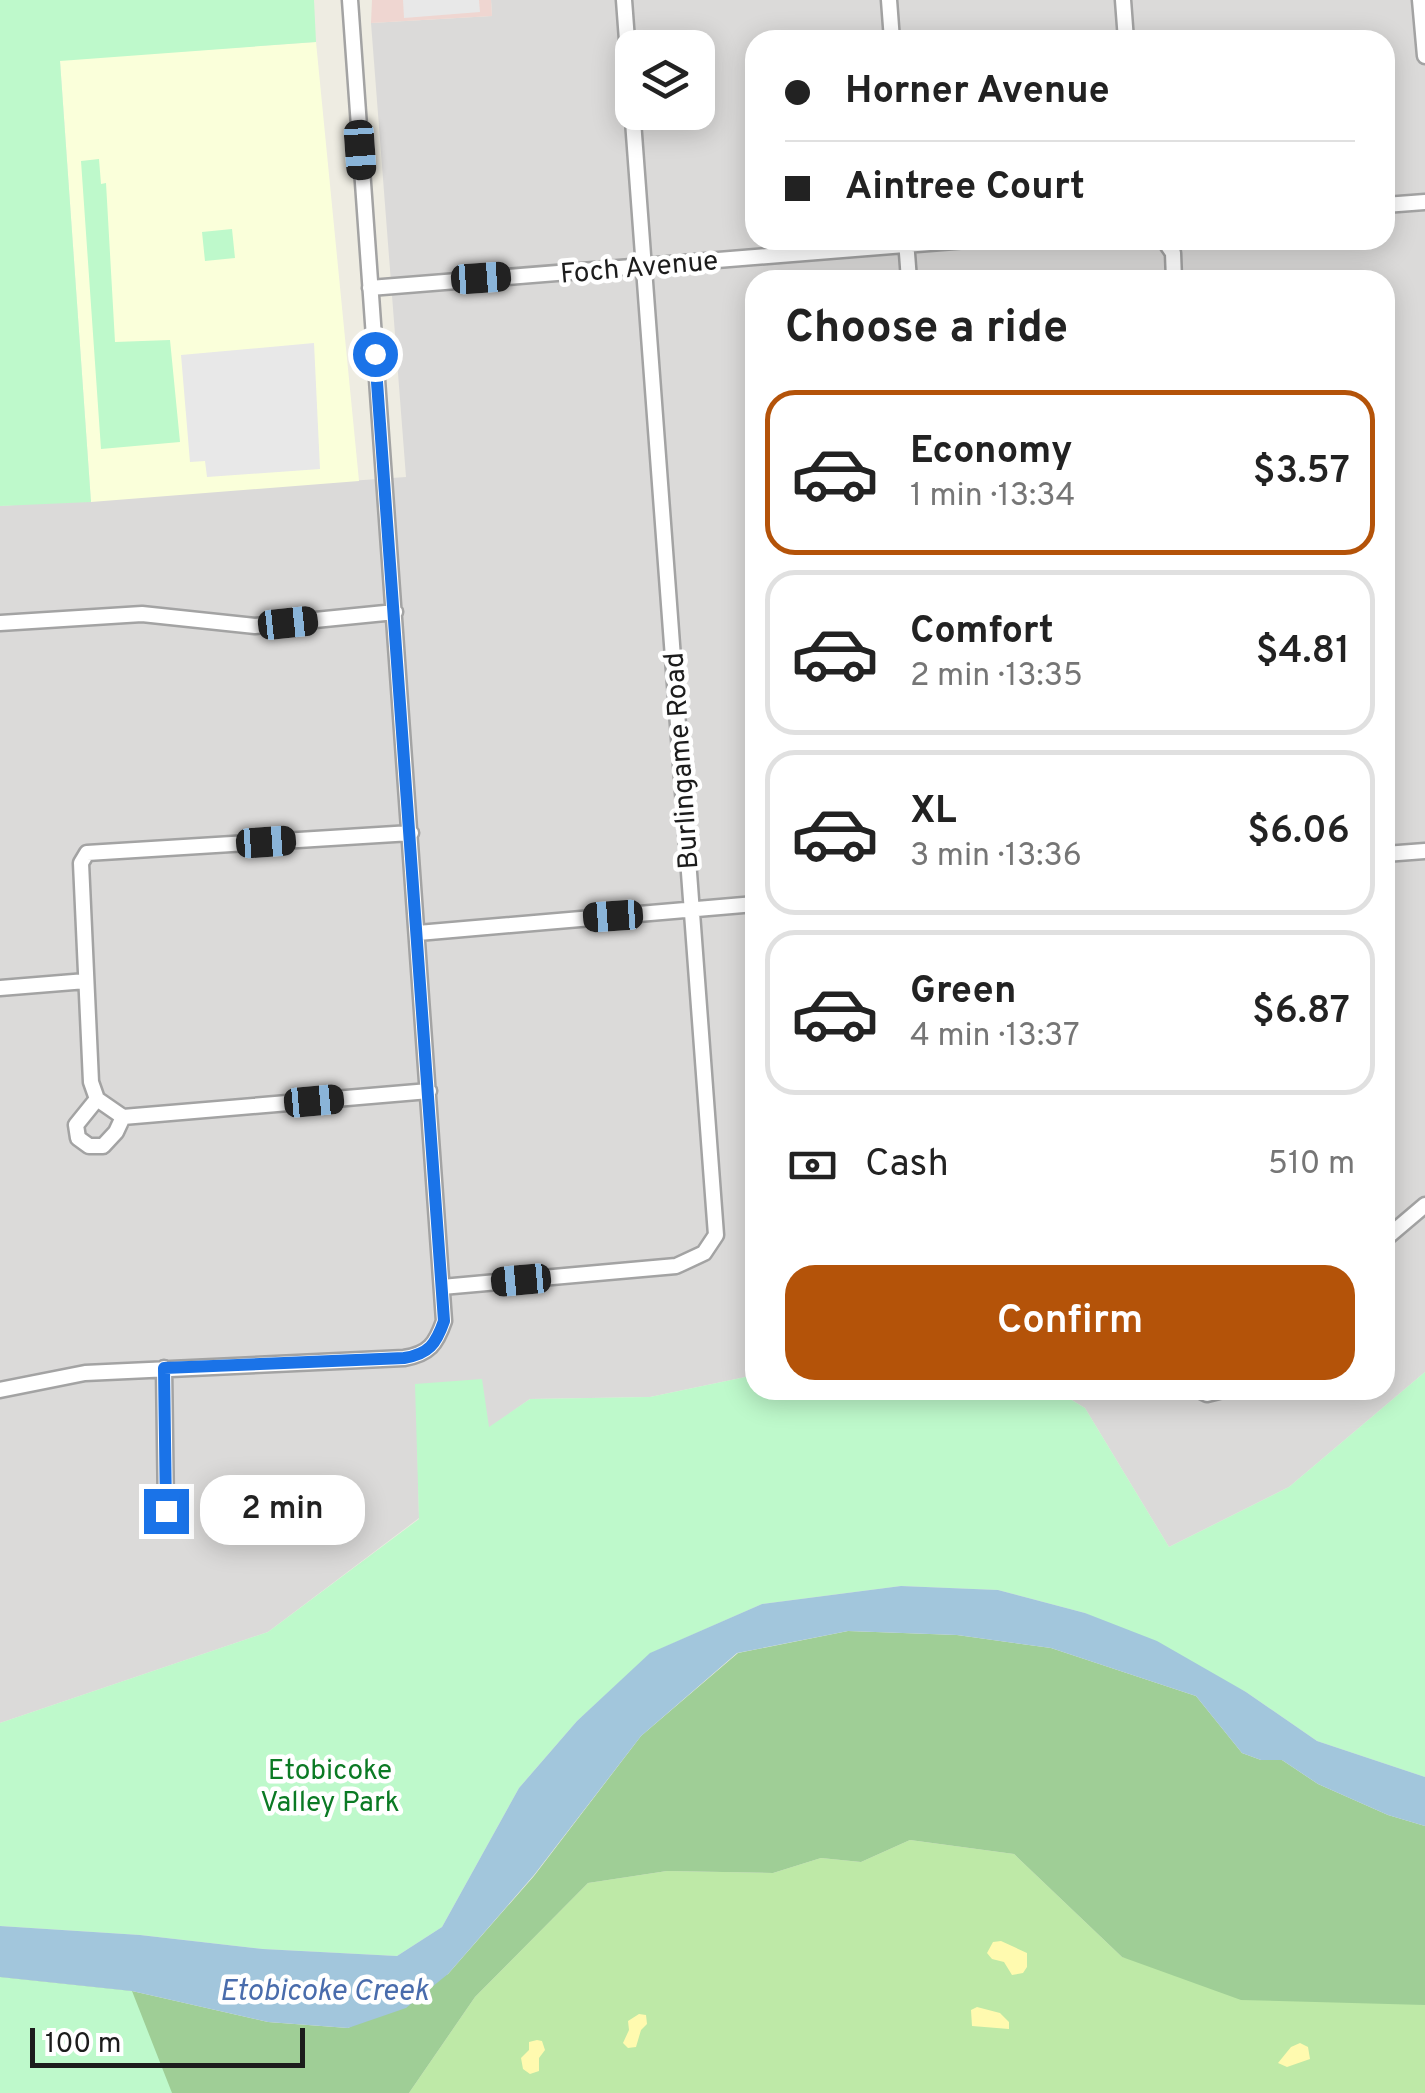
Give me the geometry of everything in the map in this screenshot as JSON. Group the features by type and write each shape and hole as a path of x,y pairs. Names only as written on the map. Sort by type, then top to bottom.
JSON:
{"street":[{"path":"0,1390 85,1373 420,1356 433,1347 444,1321 350,0"},
{"name":"Burlingame Road","path":"442,1287 676,1266 704,1253 716,1234 624,0"},
{"path":"889,0 891,30"},
{"path":"1124,0 1126,30"},
{"path":"1420,0 1425,56"},
{"path":"1395,204 1425,202"},
{"name":"Foch Avenue","path":"370,288 822,250"},
{"path":"0,623 142,614 254,626 395,612"},
{"path":"411,833 87,853 81,863 91,1082 97,1099 123,1117 429,1091"},
{"path":"1395,853 1425,851"},
{"path":"418,933 745,905"},
{"path":"0,988 86,981"},
{"path":"97,1099 76,1126 78,1138 89,1146 103,1146 123,1117"},
{"path":"1395,1230 1425,1204"},
{"path":"164,1368 166,1511"}],"shaded area":[{"path":"372,0 491,0 492,16 371,23"},
{"path":"403,0 479,0 480,12 404,18"},
{"path":"491,0 1425,0 1425,1372 1395,1397 1395,270 745,270 745,1377 650,1397 530,1399 489,1428 416,1384 419,1518 268,1632 0,1723 0,506 406,477 371,23 492,16"},
{"path":"316,42 359,481 91,502 60,60"},
{"path":"314,343 320,469 207,477 205,461 190,462 181,355"},
{"path":"1072,1400 1392,1400 1289,1487 1169,1547 1085,1408"}],"green space":[{"path":"0,0 314,0 316,42 60,61 91,502 0,506"},
{"path":"99,159 101,184 106,183 115,342 170,340 180,442 101,449 81,161"},
{"path":"232,229 235,258 205,261 202,232"},
{"name":"Etobicoke Valley Park","path":"1425,1372 1425,1777 1317,1741 1246,1692 1085,1613 998,1590 901,1586 762,1604 651,1653 577,1721 519,1788 442,1927 397,1956 263,1949 140,1935 0,1926 0,1723 268,1632 419,1519 415,1384 482,1379 489,1427 530,1399 650,1397 745,1377 745,1400 1072,1400 1085,1408 1169,1547 1289,1487"},
{"path":"848,1631 957,1635 1051,1648 1196,1696 1242,1753 1261,1760 1282,1760 1318,1784 1388,1815 1425,1826 1425,2005 1241,2000 1122,1957 1014,1854 910,1840 861,1862 821,1858 773,1873 667,1871 588,1883 475,1997 409,2093 31,2093 0,1977 132,1991 268,2022 348,2028 448,1974 534,1876 641,1736 738,1653"},
{"path":"910,1840 1014,1854 1122,1957 1425,2005 1425,2093 409,2093 475,1997 588,1883 667,1871 773,1873 821,1858 861,1862"},
{"path":"0,1977 132,1991 172,2093 0,2093"}],"sand":[{"path":"1001,1941 1027,1953 1023,1973 1012,1975 1004,1962 987,1953 993,1942"},
{"path":"977,2007 1000,2013 1009,2022 1009,2029 972,2026 971,2010"},
{"path":"639,2014 646,2015 647,2024 636,2047 628,2048 623,2043 628,2021"},
{"path":"542,2041 545,2050 539,2058 539,2071 530,2074 523,2069 521,2058 529,2050 529,2042"},
{"path":"1300,2043 1308,2047 1310,2059 1287,2067 1278,2063 1291,2047"}],"water":[{"name":"Etobicoke Creek","path":"901,1586 998,1590 1085,1613 1157,1641 1246,1692 1317,1741 1425,1777 1425,1826 1388,1815 1318,1784 1282,1760 1261,1760 1242,1753 1196,1696 1051,1648 957,1635 848,1631 737,1653 641,1736 534,1875 448,1974 406,2008 348,2028 268,2022 132,1991 0,1977 0,1926 140,1935 263,1949 397,1956 442,1927 519,1788 577,1721 650,1653 762,1604"}],"route":[{"path":"166,1511 164,1368 420,1356 433,1347 444,1321 375,354"}]}
